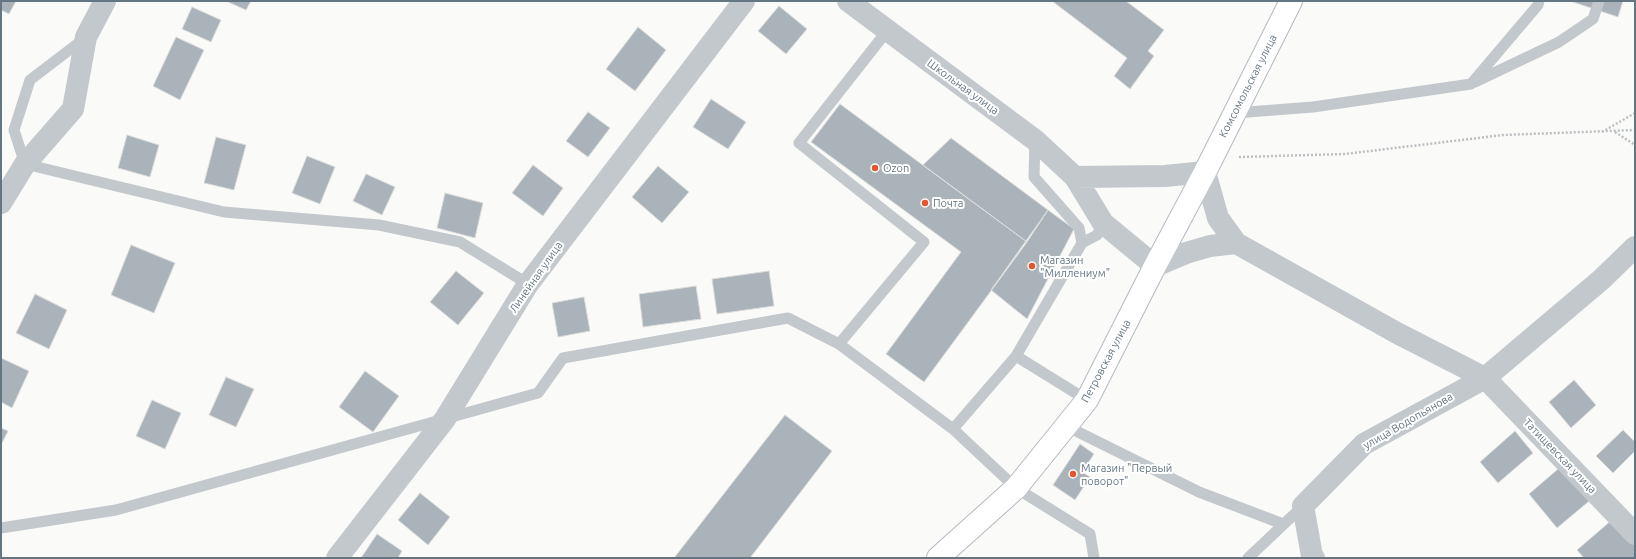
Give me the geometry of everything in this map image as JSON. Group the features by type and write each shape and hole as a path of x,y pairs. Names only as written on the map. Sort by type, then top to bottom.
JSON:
{"main road":[{"name":"Комсомольская улица","path":"1209,165 1292,1"},
{"name":"Петровская улица","path":"938,558 1016,488 1087,400 1154,266 1209,165"}],"street":[{"path":"1,203 25,164 73,109 86,37 105,1"},
{"name":"Линейная улица","path":"337,558 445,419 528,284 744,1"},
{"name":"Школьная улица","path":"848,1 1035,140 1075,177 1103,223 1154,266"},
{"path":"1075,177 1165,176 1209,165 1218,218 1236,243 1210,246 1186,253 1154,266"},
{"name":"Татищевская улица","path":"1236,243 1397,332 1485,378 1635,534"},
{"name":"улица Водопьянова","path":"1303,506 1364,444 1485,378 1602,279 1635,247"},
{"path":"1303,506 1313,557"}],"lane":[{"path":"1471,84 1538,5 1539,1"},
{"path":"1235,113 1313,107 1471,84 1559,42 1593,19 1599,1"},
{"path":"839,344 924,242 799,143 887,31"},
{"path":"86,37 30,80 14,130 25,164 224,212 379,225 460,242 528,284"},
{"path":"1035,140 1034,177 1079,228 1082,243"},
{"path":"953,429 1016,356 1082,243 1097,235 1103,223"},
{"path":"1,528 116,510 538,393 563,358 788,318 839,344 953,429 1016,488 1090,534 1094,558"},
{"path":"1016,356 1087,400"},
{"path":"1066,426 1199,492 1284,524"},
{"path":"1248,558 1303,506"}],"path":[{"path":"1602,132 1635,113"},
{"path":"1209,165 1345,154 1503,135 1615,132 1635,130"},
{"path":"1615,132 1635,145"}],"building":[{"path":"1,1 16,1 9,14 1,10"},
{"path":"226,1 251,1 246,10"},
{"path":"1052,1 1126,1 1164,30 1148,51 1154,56 1130,89 1114,76 1127,58"},
{"path":"1570,1 1623,1 1618,17"},
{"path":"779,6 807,29 786,54 758,31"},
{"path":"192,7 221,20 211,42 182,29"},
{"path":"638,27 666,50 635,91 606,69"},
{"path":"176,37 204,50 180,100 153,86"},
{"path":"711,99 746,122 728,149 693,127"},
{"path":"840,104 1027,242 924,382 886,354 961,252 811,142"},
{"path":"588,112 610,128 588,157 566,141"},
{"path":"127,135 159,145 150,177 118,168"},
{"path":"216,137 246,145 234,190 204,183"},
{"path":"951,138 1048,210 1027,242 923,165"},
{"path":"307,156 335,167 320,204 292,193"},
{"path":"533,165 563,188 543,216 512,193"},
{"path":"658,166 689,192 662,223 632,197"},
{"path":"366,174 395,187 382,215 353,201"},
{"path":"445,193 483,203 475,238 437,228"},
{"name":"Магазин \"Миллениум\"","path":"1048,210 1074,229 1027,319 991,290"},
{"path":"131,245 175,263 154,313 111,295"},
{"path":"456,271 484,293 458,325 430,302"},
{"path":"769,271 774,306 717,314 712,279"},
{"path":"696,286 701,319 643,327 639,294"},
{"path":"35,294 67,310 49,349 16,333"},
{"path":"584,297 590,331 558,337 552,303"},
{"path":"1,358 29,371 12,408 1,402"},
{"path":"365,371 399,396 373,432 339,407"},
{"path":"226,377 254,389 236,427 209,415"},
{"path":"1574,380 1596,405 1571,428 1549,402"},
{"path":"152,400 181,413 165,449 136,436"},
{"path":"785,415 832,451 750,558 674,558"},
{"path":"1,428 8,431 1,445"},
{"path":"1623,430 1635,442 1635,451 1613,473 1596,456"},
{"path":"1515,431 1533,453 1498,483 1480,462"},
{"name":"Магазин \"Первый поворот\"","path":"1080,444 1094,454 1082,472 1090,477 1075,500 1053,485"},
{"path":"1565,463 1594,497 1557,528 1529,494"},
{"path":"420,493 450,517 428,545 398,520"},
{"path":"1613,519 1635,545 1635,558 1584,558 1577,550"},
{"path":"377,534 402,551 398,558 361,558"}],"place":[{"name":"Ozon","path":"875,168"},
{"name":"Почта","path":"925,203"},
{"name":"Магазин \"Миллениум\"","path":"1032,266"},
{"name":"Магазин \"Первый поворот\"","path":"1073,474"}]}
